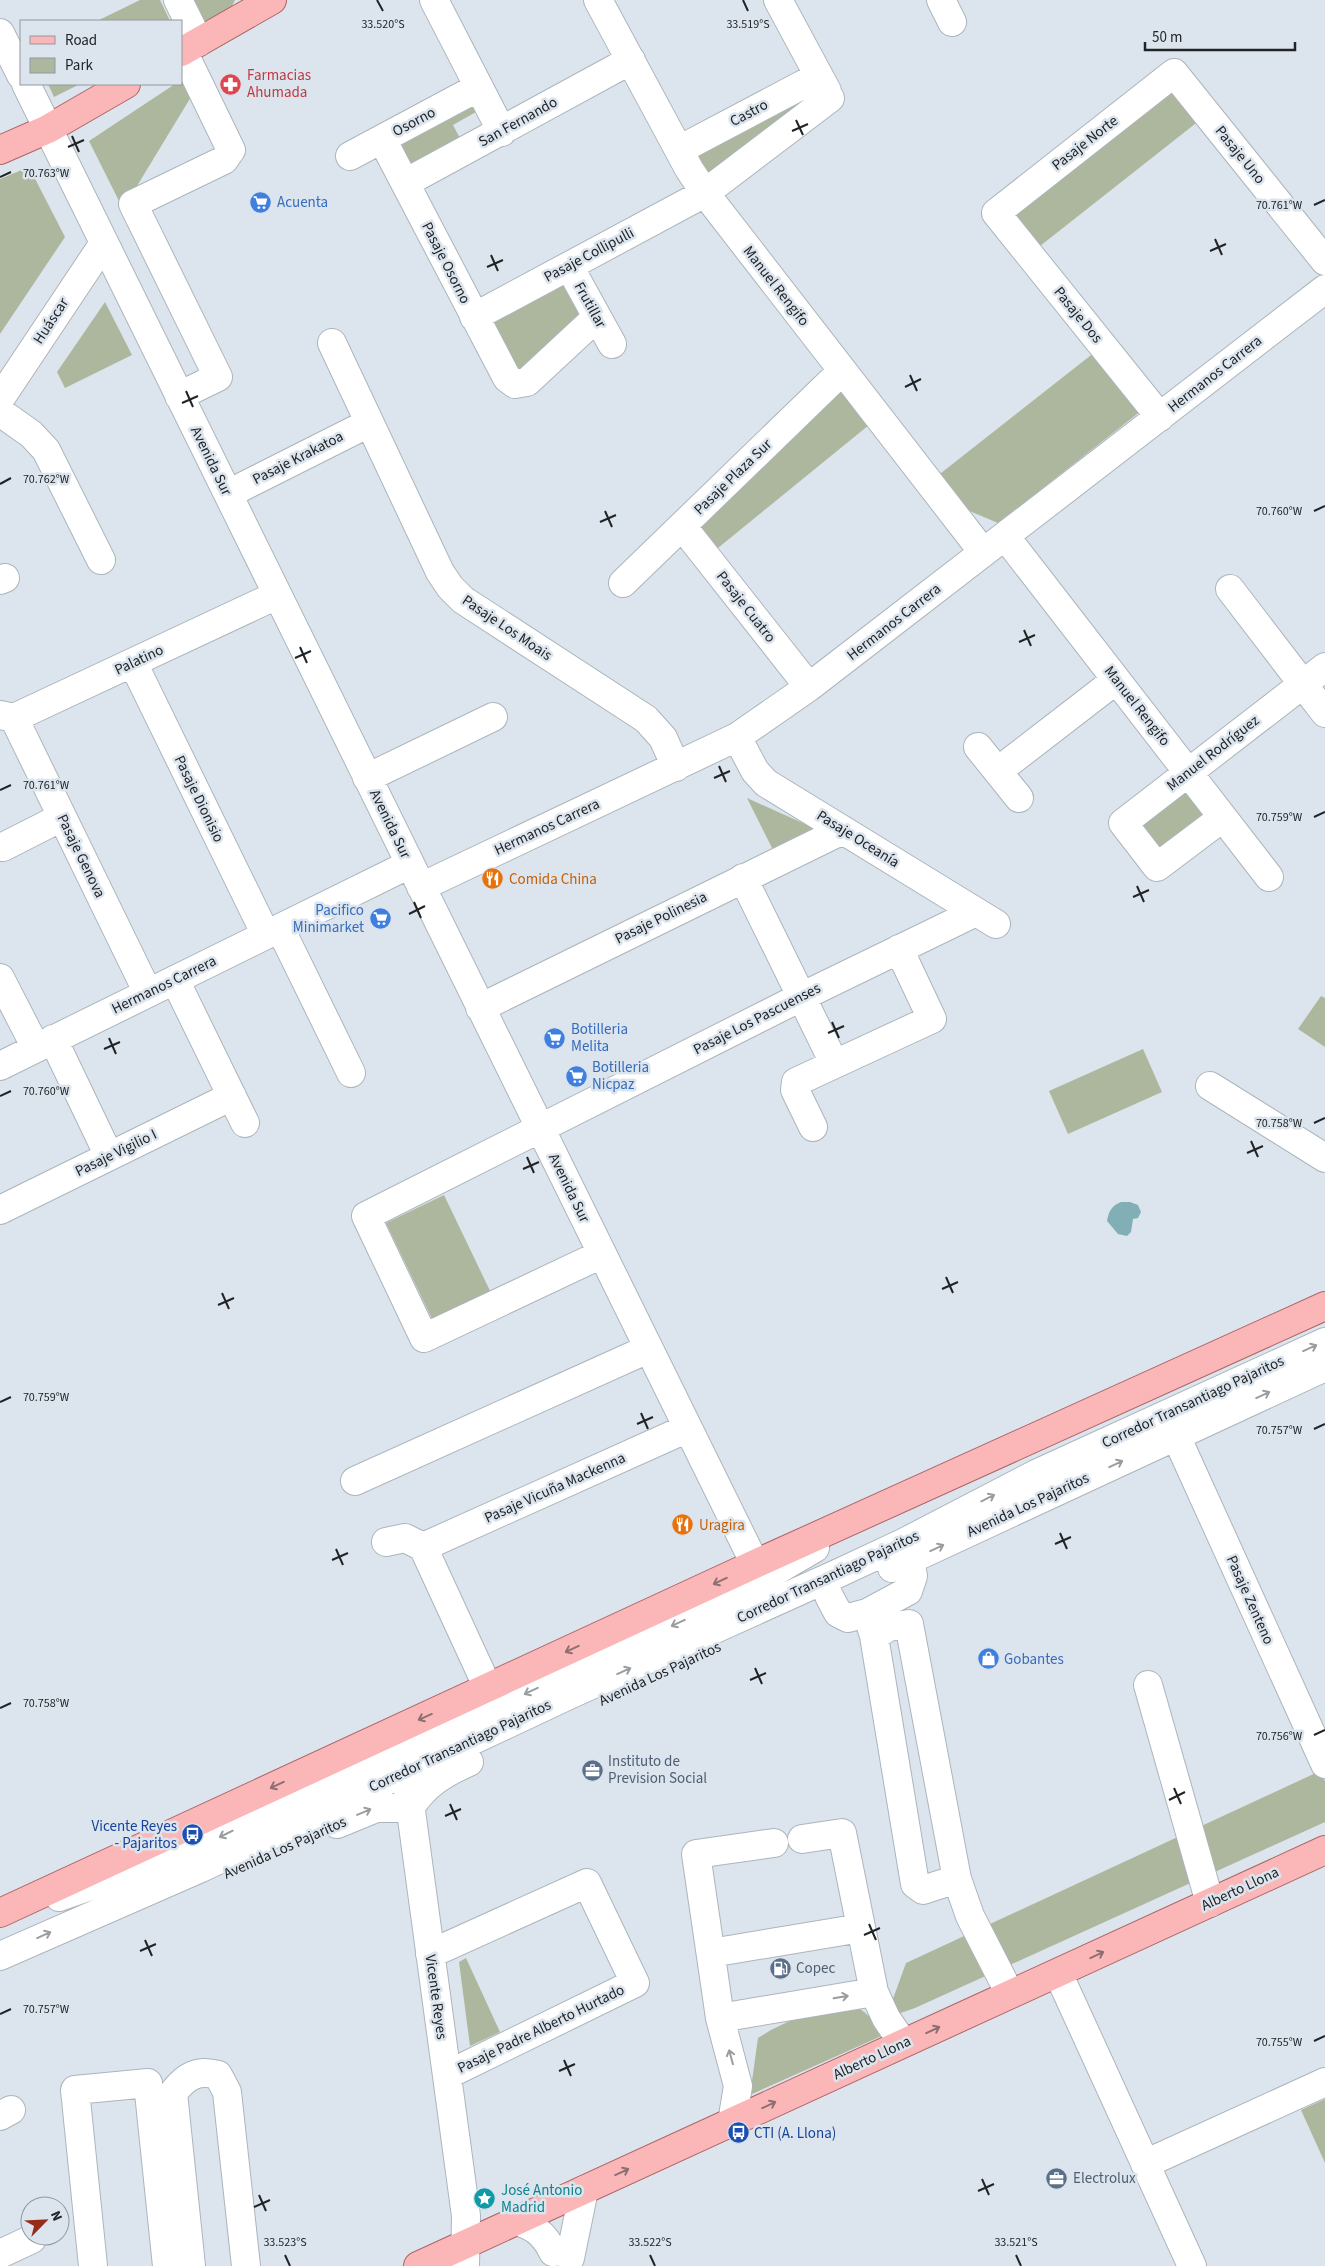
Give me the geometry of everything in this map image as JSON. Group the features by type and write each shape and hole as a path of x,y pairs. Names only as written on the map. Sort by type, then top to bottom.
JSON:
{"main road":[{"path":"188,49 243,9 272,0"},
{"path":"0,150 48,129 124,85"},
{"path":"0,1913 395,1753 488,1688 755,1564 1325,1306"},
{"name":"Alberto Llona","path":"418,2266 466,2255 515,2221 1325,1850"}],"street":[{"path":"178,0 188,49 231,150 224,160 133,204 218,377 179,396"},
{"path":"434,0 502,132"},
{"name":"Manuel Rengifo","path":"598,0 679,150 705,193 983,552"},
{"path":"778,0 829,95"},
{"path":"0,32 20,73"},
{"name":"San Fernando","path":"404,183 502,132 631,60"},
{"name":"Pasaje Norte","path":"996,212 1174,73"},
{"name":"Pasaje Uno","path":"1174,73 1325,261"},
{"name":"Avenida Sur","path":"26,85 755,1564"},
{"name":"Osorno","path":"350,156 479,87"},
{"name":"Castro","path":"679,150 829,95"},
{"name":"Pasaje Collipulli","path":"474,317 705,193 829,95"},
{"name":"Pasaje Osorno","path":"382,139 507,378 515,384 527,382 597,317"},
{"name":"Pasaje Dos","path":"996,212 1160,416"},
{"name":"Huáscar","path":"0,399 104,243"},
{"name":"Frutillar","path":"569,266 612,344"},
{"name":"Hermanos Carrera","path":"0,1066 273,932 415,876 676,767 737,737 809,687 1325,289"},
{"name":"Pasaje Los Moais","path":"332,343 440,572 450,587 463,600 646,719 663,738 676,767"},
{"name":"Pasaje Plaza Sur","path":"623,583 842,371"},
{"path":"0,412 31,434 46,450 101,560"},
{"name":"Pasaje Krakatoa","path":"228,494 369,422"},
{"name":"Pasaje Cuatro","path":"682,526 809,687"},
{"name":"Manuel Rengifo","path":"1005,536 1269,877"},
{"path":"1230,589 1325,713"},
{"name":"Palatino","path":"7,717 133,663 278,595"},
{"name":"Pasaje Dionisio","path":"133,663 273,932 351,1073"},
{"name":"Manuel Rodríguez","path":"1222,818 1157,868 1123,823 1325,667"},
{"path":"998,771 1116,680"},
{"name":"Pasaje Genova","path":"7,717 62,817 148,993"},
{"path":"367,778 492,717"},
{"name":"Pasaje Oceanía","path":"737,737 755,771 766,783 986,918"},
{"path":"978,747 1019,798"},
{"path":"3,847 62,817"},
{"name":"Pasaje Polinesia","path":"480,1008 842,830"},
{"path":"742,878 834,1063"},
{"name":"Pasaje Los Pascuenses","path":"602,1254 424,1338 366,1216 899,949 986,918"},
{"path":"813,1127 794,1084 834,1063 932,1019 899,949"},
{"path":"0,978 45,1044 109,1156"},
{"path":"175,980 245,1123"},
{"path":"1210,1086 1325,1158"},
{"name":"Pasaje Vigilio I","path":"0,1210 232,1096"},
{"name":"Corredor Transantiago Pajaritos","path":"0,1923 46,1902 93,1885 136,1874 175,1859 395,1753 682,1622 813,1549 1210,1368 1325,1320"},
{"name":"Corredor Transantiago Pajaritos","path":"0,1956 200,1868 395,1753 903,1543 1036,1474 1325,1342"},
{"path":"355,1481 648,1349"},
{"name":"Avenida Los Pajaritos","path":"0,1976 367,1811 385,1807 410,1808 427,1786 447,1772 1325,1367"},
{"name":"Pasaje Vicuña Mackenna","path":"423,1547 688,1428"},
{"name":"Pasaje Zenteno","path":"1176,1436 1325,1764"},
{"path":"386,1542 405,1538 423,1547 488,1688"},
{"path":"871,1625 908,1591 913,1576 910,1560"},
{"path":"829,1596 838,1612 848,1618 871,1625 889,1627 909,1624 957,1880 970,1916 1010,1994"},
{"path":"871,1625 915,1884 923,1890 957,1880"},
{"path":"1148,1685 1210,1903"},
{"name":"Vicente Reyes","path":"395,1753 410,1808 465,2207 466,2255"},
{"path":"802,1839 842,1833 874,1992 886,2018 904,2043"},
{"path":"732,2122 738,2086 720,2018 696,1854 774,1843"},
{"name":"Pasaje Padre Alberto Hurtado","path":"430,1954 587,1883 635,1983 447,2075"},
{"path":"711,1953 861,1928"},
{"path":"1058,1972 1192,2266"},
{"path":"720,2018 874,1992"},
{"path":"191,2266 173,2093 188,2078 204,2071 218,2075 227,2092 246,2266"},
{"path":"1146,2164 1325,2082"},
{"path":"93,2266 75,2090 148,2083 167,2266"},
{"path":"515,2221 533,2227 562,2255 584,2190"},
{"path":"0,2254 20,2245"}],"green space":[{"path":"140,0 160,0 170,20 99,20"},
{"path":"189,0 235,0 231,8 201,23"},
{"path":"182,81 194,92 123,209 89,141 173,85 182,85"},
{"path":"48,85 78,85 54,97"},
{"path":"1173,86 1200,120 1035,250 1008,215"},
{"path":"817,87 821,97 712,179 695,150"},
{"path":"479,96 483,108 453,125 463,144 410,173 395,138"},
{"path":"29,167 65,237 0,334 0,179"},
{"path":"565,274 586,316 515,374 482,321"},
{"path":"105,302 132,355 65,388 57,372"},
{"path":"1095,352 1141,411 998,523 960,507 936,477"},
{"path":"838,385 869,425 713,552 691,526"},
{"path":"1185,783 1211,818 1157,859 1131,825"},
{"path":"747,798 816,829 773,850"},
{"path":"1321,996 1325,998 1325,1047 1298,1029"},
{"path":"1143,1049 1162,1092 1068,1134 1049,1091"},
{"path":"444,1195 492,1295 434,1323 386,1223"},
{"path":"1320,1771 1325,1781 1325,1822 915,2008 886,2018 906,1963"},
{"path":"466,1958 500,2032 470,2046 459,1962"},
{"path":"839,1997 859,2008 886,2034 750,2095 758,2038"},
{"path":"1325,2099 1325,2163 1301,2110"}],"water":[{"path":"1121,1202 1130,1202 1138,1205 1141,1212 1138,1218 1133,1219 1131,1232 1127,1236 1118,1234 1107,1221 1111,1209"}],"place":[{"name":"Farmacias Ahumada","path":"231,84"},
{"name":"Acuenta","path":"261,202"},
{"name":"Comida China","path":"493,879"},
{"name":"Pacifico Minimarket","path":"380,919"},
{"name":"Botilleria Melita","path":"555,1038"},
{"name":"Botilleria Nicpaz","path":"576,1076"},
{"name":"Uragira","path":"683,1525"},
{"name":"Gobantes","path":"988,1659"},
{"name":"Instituto de Prevision Social","path":"592,1770"},
{"name":"Vicente Reyes - Pajaritos","path":"193,1835"},
{"name":"Copec","path":"780,1968"},
{"name":"CTI (A. Llona)","path":"738,2133"},
{"name":"Electrolux","path":"1057,2178"},
{"name":"José Antonio Madrid","path":"485,2199"}]}
